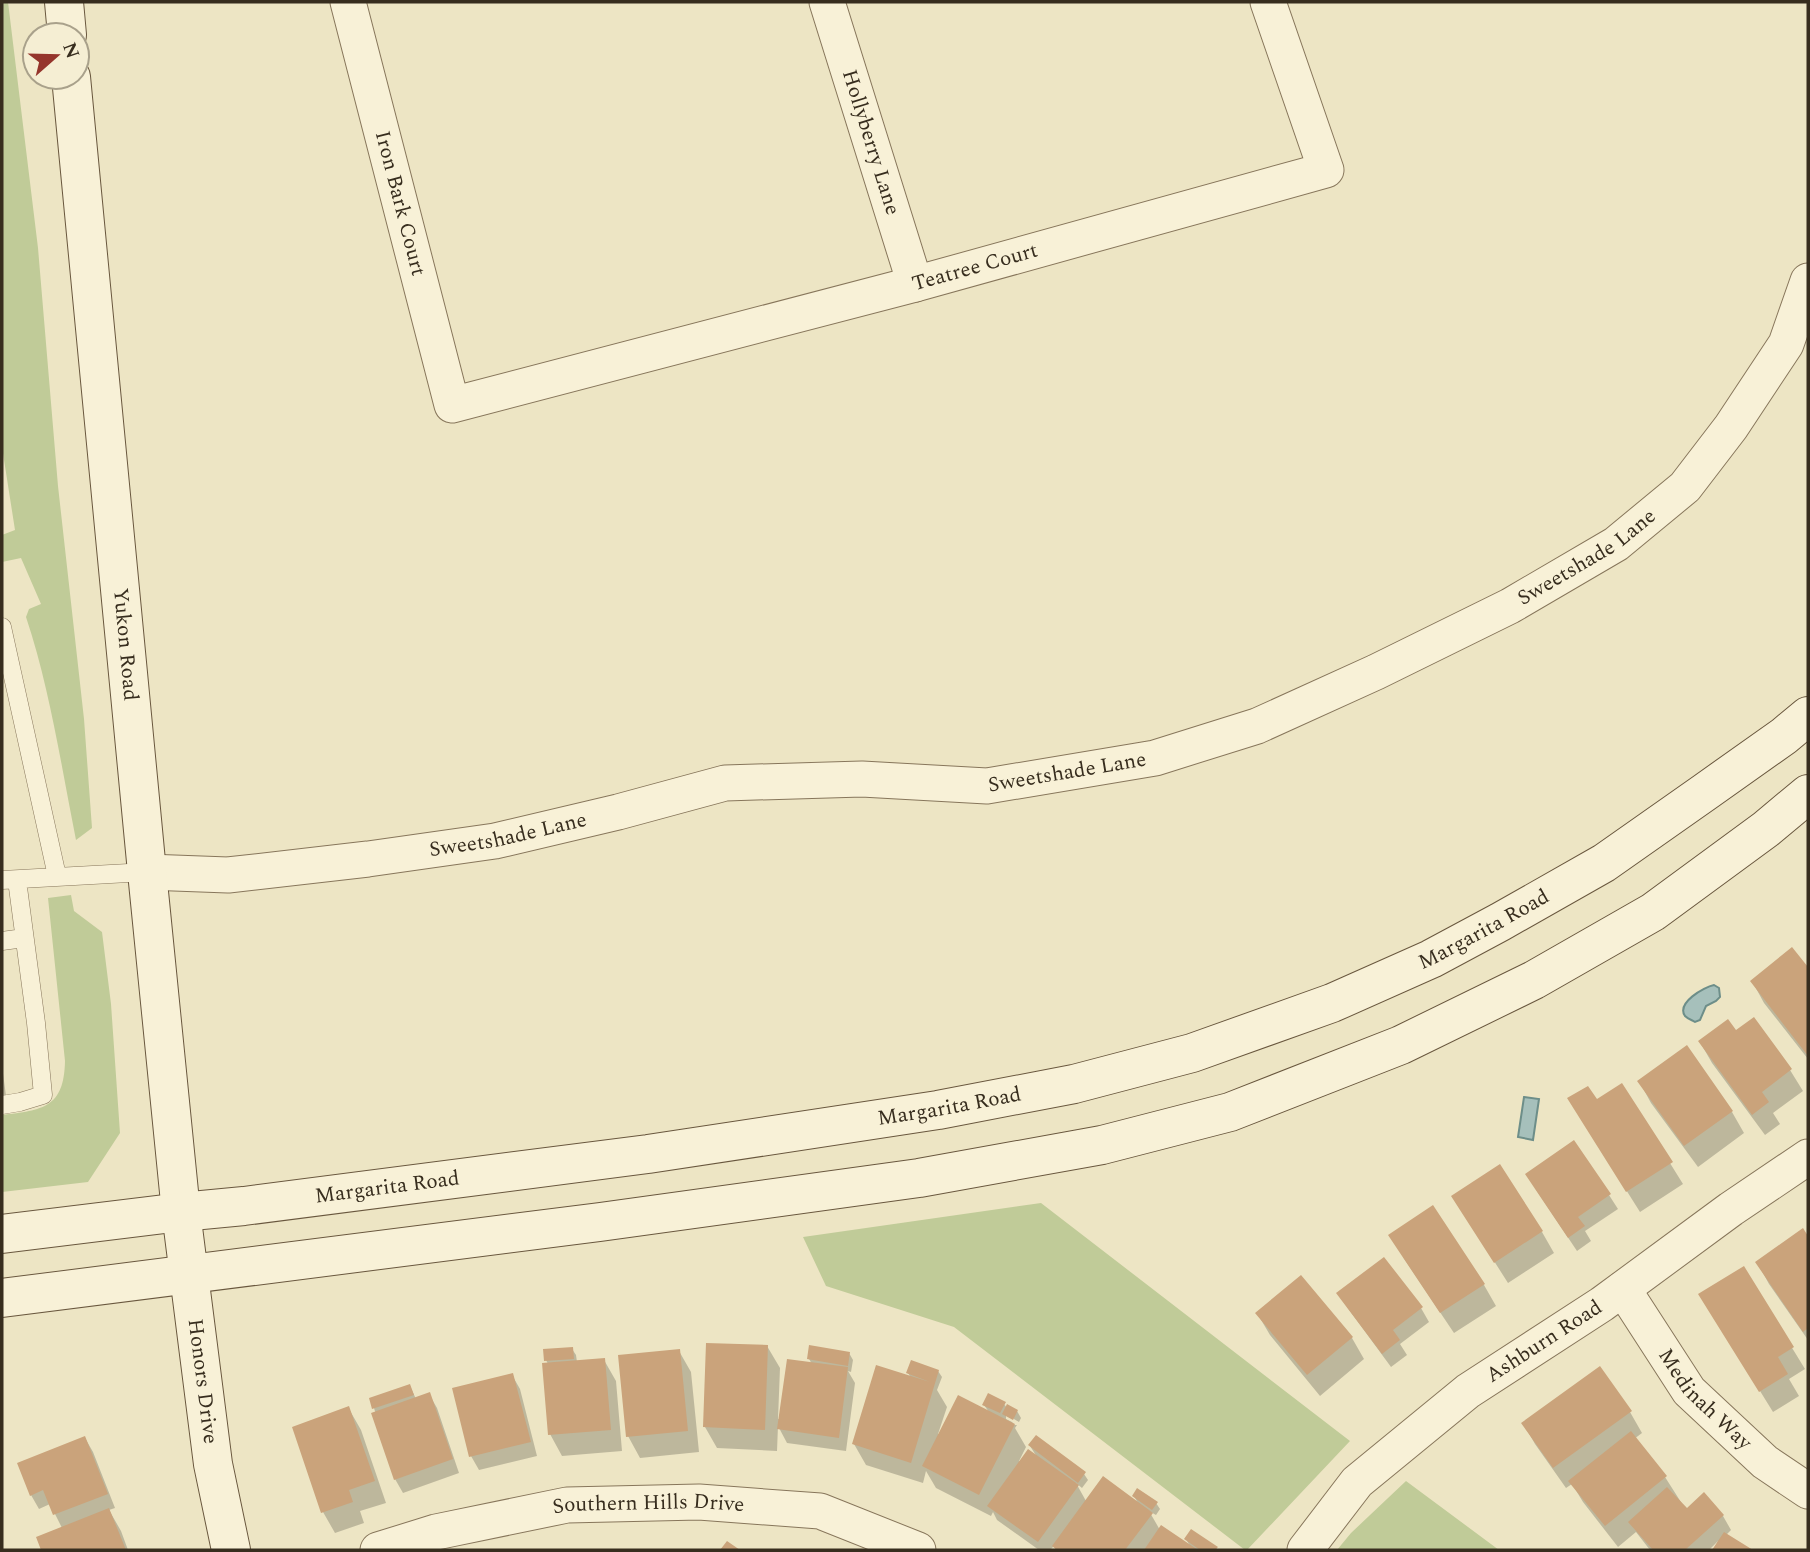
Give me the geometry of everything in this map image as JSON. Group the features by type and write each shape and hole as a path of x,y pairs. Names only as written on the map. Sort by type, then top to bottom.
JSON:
{"main road":[{"path":"64,2 66,21"},
{"name":"Yukon Road","path":"72,91 181,1212"},
{"name":"Margarita Road","path":"2,1234 648,1154 938,1111 1074,1084 1192,1053 1332,1003 1431,959 1500,922 1604,863 1808,716"},
{"path":"2,1298 919,1178 1102,1145 1230,1112 1401,1045 1534,980 1653,912 1766,829 1808,794"},
{"name":"Honors Drive","path":"181,1212 213,1464 231,1550"}],"street":[{"name":"Iron Bark Court","path":"348,2 452,405"},
{"name":"Hollyberry Lane","path":"827,2 915,284"},
{"name":"Teatree Court","path":"452,405 915,284 1326,170 1268,2"},
{"name":"Sweetshade Lane","path":"147,872 229,875 495,841 725,783 862,779 987,786 1155,758 1257,726 1376,672 1510,606 1616,544 1685,486 1731,427 1786,344 1808,281"},
{"name":"Ashburn Road","path":"1305,1550 1357,1482 1468,1391 1623,1289 1731,1209 1808,1157"},
{"name":"Medinah Way","path":"1623,1289 1689,1391 1765,1462 1808,1491"},
{"name":"Southern Hills Drive","path":"378,1550 441,1541 567,1504 699,1502 820,1511 918,1550"}],"lane":[{"path":"2,627 57,876"},
{"path":"2,1105 43,1095 37,1024 24,938 9,880 147,872"},
{"path":"2,941 24,938"}],"green space":[{"path":"2,2 8,2 38,248 58,486 84,719 92,828 76,840 48,699 26,617 29,609 41,604 21,558 2,562 2,535 15,530 2,447"},
{"path":"71,895 74,911 102,932 111,1004 120,1133 88,1182 2,1192 2,1115 29,1111 48,1104 60,1089 64,1077 65,1061 48,898"},
{"path":"1041,1203 1350,1441 1247,1550 954,1327 826,1286 803,1237"},
{"path":"1406,1481 1499,1550 1337,1550 1351,1533"}],"water":[{"path":"1714,985 1719,988 1720,997 1706,1006 1700,1020 1695,1022 1685,1016 1684,1006 1688,1001 1698,992"},
{"path":"1524,1097 1539,1099 1533,1140 1518,1137"}],"building":[{"path":"1792,947 1808,967 1808,1056 1750,981"},
{"path":"1754,1017 1792,1069 1762,1092 1769,1102 1752,1115 1698,1041 1728,1019 1736,1030"},
{"path":"1687,1045 1733,1111 1684,1146 1637,1081"},
{"path":"1622,1083 1673,1162 1626,1192 1567,1098 1588,1086 1597,1099"},
{"path":"1574,1140 1611,1194 1578,1217 1585,1226 1568,1238 1525,1174"},
{"path":"1500,1164 1543,1231 1494,1263 1451,1196"},
{"path":"1433,1205 1485,1284 1440,1313 1388,1235"},
{"path":"1803,1228 1808,1236 1808,1328 1803,1332 1755,1262"},
{"path":"1384,1257 1423,1307 1393,1330 1400,1340 1382,1354 1336,1293"},
{"path":"1744,1266 1794,1347 1778,1357 1788,1374 1759,1392 1698,1294"},
{"path":"1301,1275 1353,1337 1307,1375 1255,1313"},
{"path":"706,1343 768,1345 765,1430 703,1427"},
{"path":"809,1345 850,1352 848,1366 807,1359"},
{"path":"573,1347 574,1359 544,1361 543,1349"},
{"path":"680,1349 688,1431 626,1437 618,1355"},
{"path":"605,1358 611,1430 548,1435 542,1363"},
{"path":"787,1359 848,1367 839,1438 777,1429"},
{"path":"911,1360 939,1370 911,1463 852,1444 876,1365 930,1382 906,1373"},
{"path":"1600,1366 1632,1411 1553,1468 1521,1423"},
{"path":"513,1373 531,1442 469,1457 452,1388"},
{"path":"410,1384 414,1395 372,1409 369,1398"},
{"path":"430,1392 453,1459 394,1480 371,1413"},
{"path":"988,1393 1006,1402 1000,1413 982,1405"},
{"path":"958,1395 1015,1424 979,1495 922,1466"},
{"path":"1007,1404 1018,1410 1013,1420 1002,1414"},
{"path":"349,1406 375,1481 349,1490 353,1502 321,1513 292,1427"},
{"path":"1631,1431 1667,1476 1605,1526 1568,1481"},
{"path":"1036,1435 1086,1472 1078,1483 1028,1445"},
{"path":"85,1436 108,1494 53,1515 43,1490 30,1496 17,1463"},
{"path":"1028,1449 1079,1485 1038,1542 987,1506"},
{"path":"1103,1476 1153,1513 1125,1550 1057,1550 1052,1546"},
{"path":"1667,1487 1687,1508 1704,1492 1724,1515 1685,1550 1653,1550 1628,1522"},
{"path":"1137,1488 1158,1502 1152,1510 1132,1496"},
{"path":"109,1508 126,1550 41,1550 36,1537"},
{"path":"1161,1525 1198,1550 1144,1550"},
{"path":"1191,1529 1218,1547 1215,1550 1200,1550 1184,1539"},
{"path":"1724,1532 1753,1550 1712,1550"},
{"path":"727,1541 740,1550 720,1550"}]}
